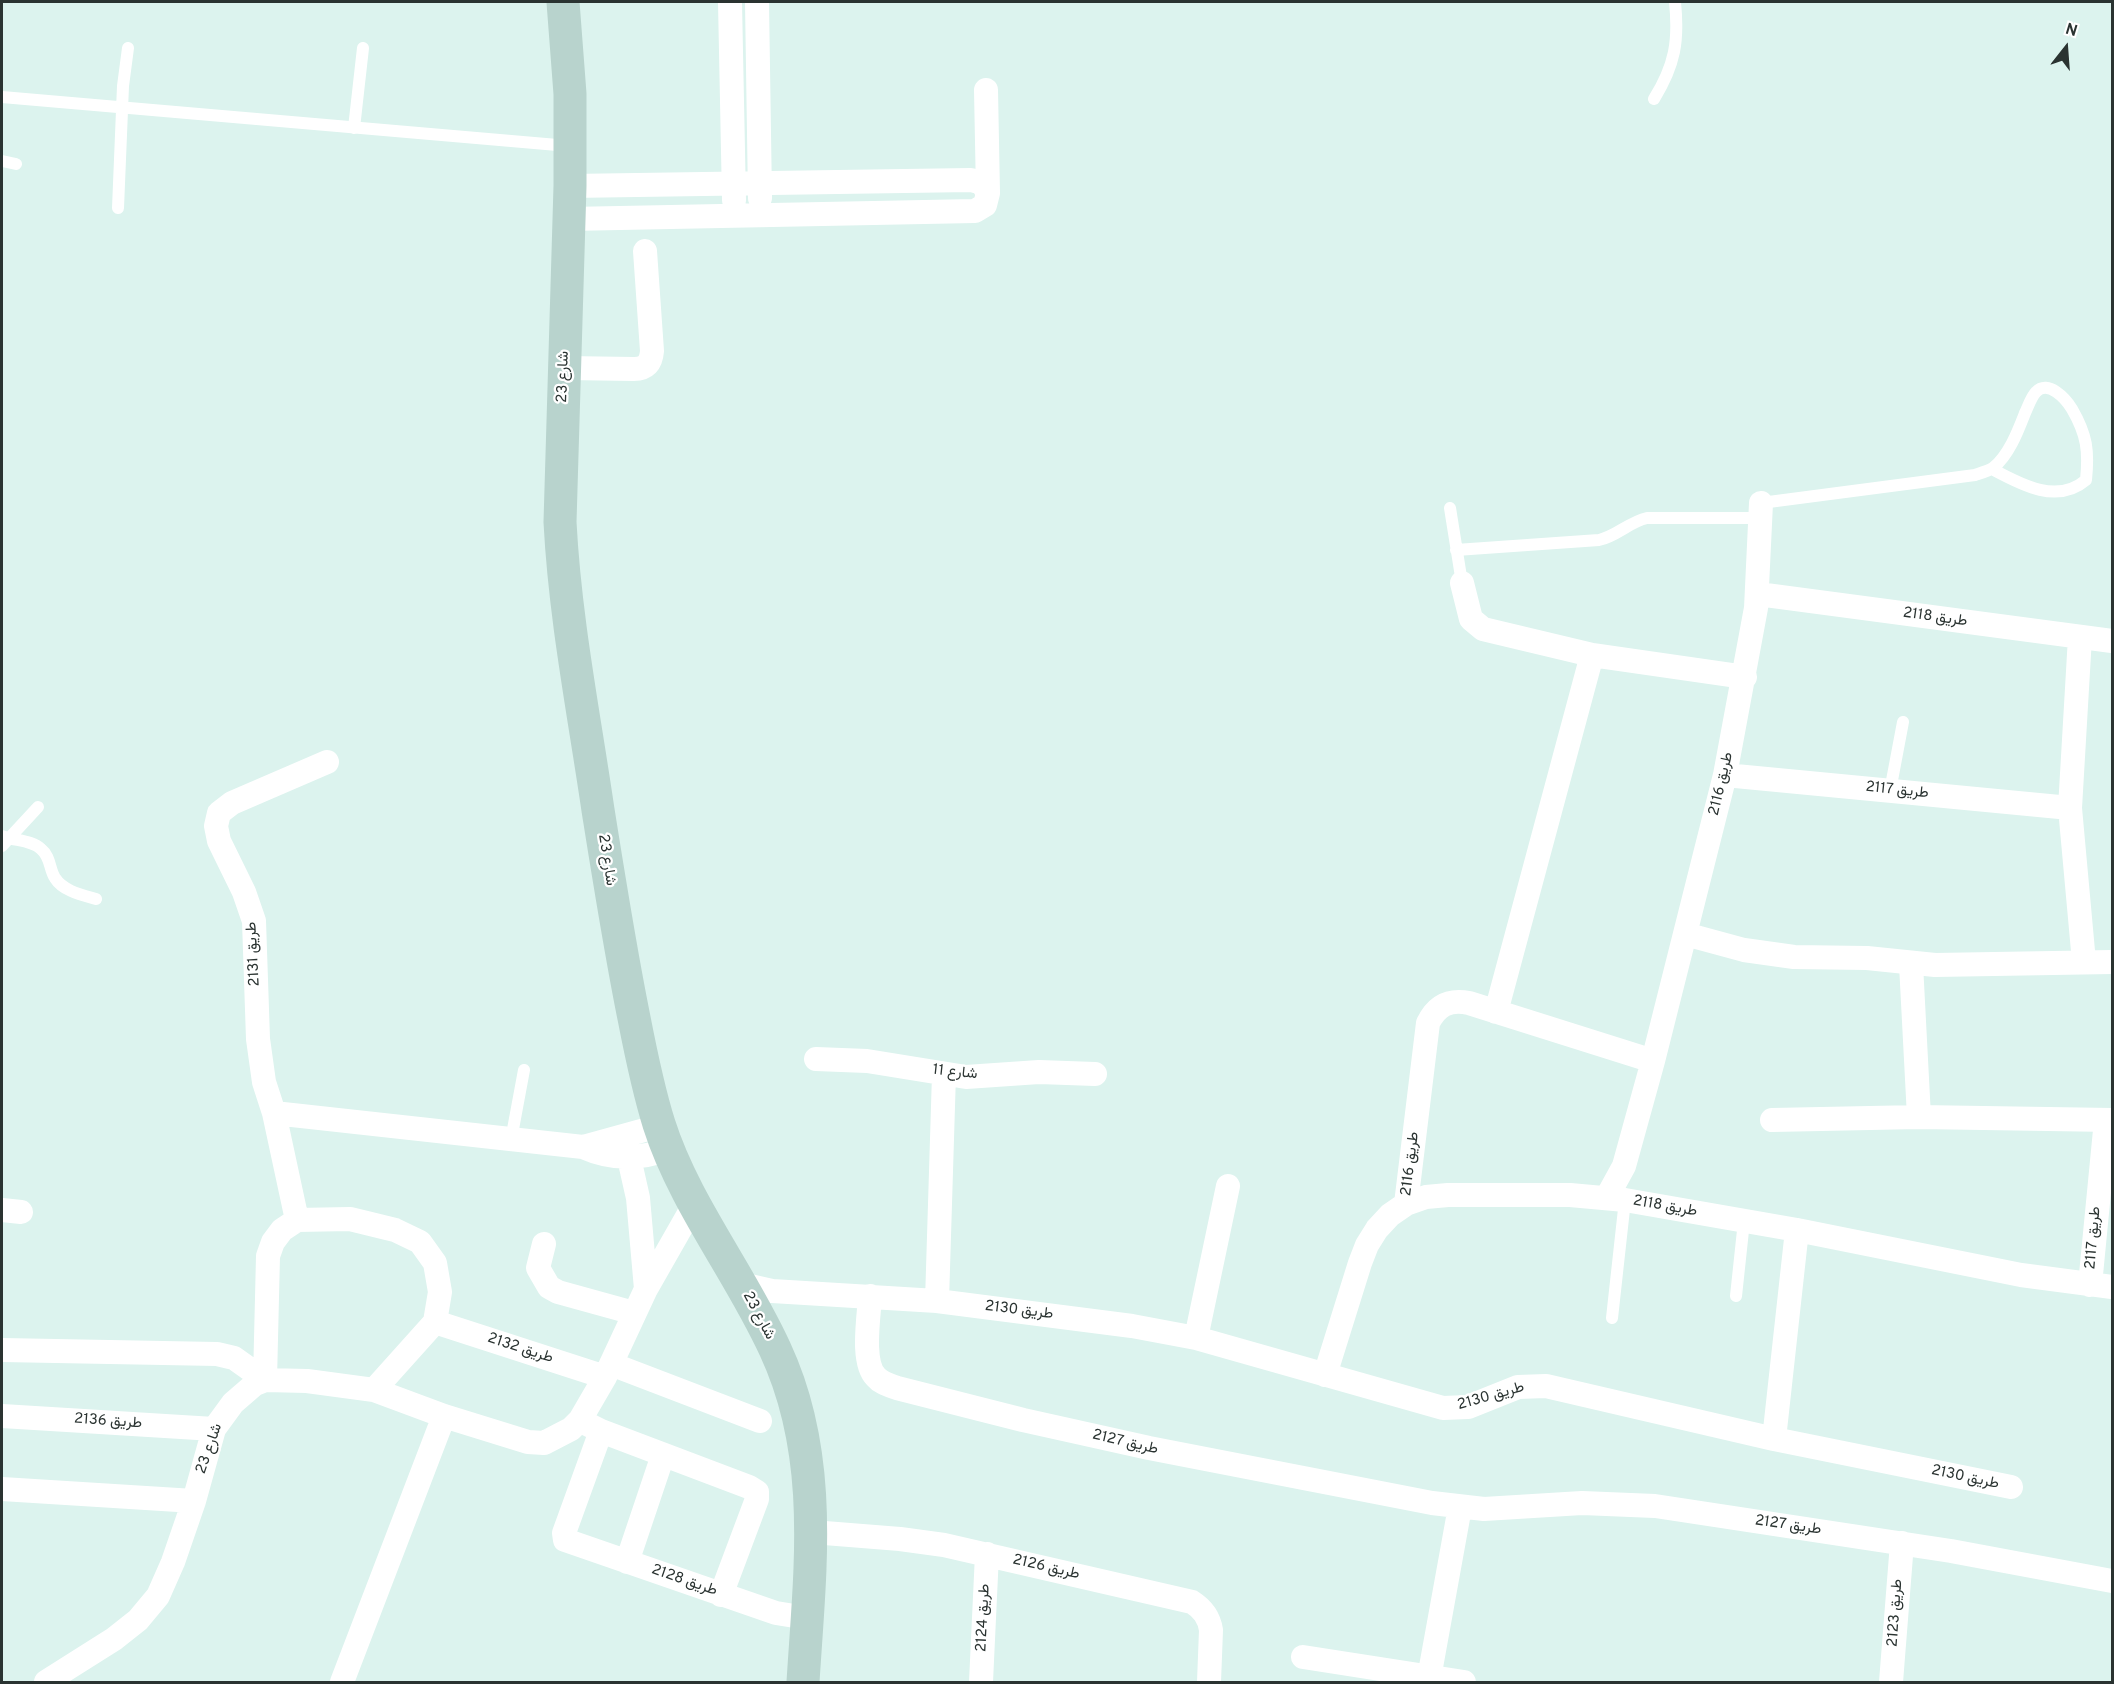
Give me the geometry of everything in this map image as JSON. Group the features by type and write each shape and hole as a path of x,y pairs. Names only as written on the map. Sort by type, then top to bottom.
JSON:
{"street":[{"name":"شارع 23","path":"563,2 570,94 570,186 560,522 567,609 614,915 647,1083 664,1137 695,1203 761,1320 785,1373 801,1426 808,1463 812,1532 803,1683"},
{"path":"730,2 734,215"},
{"path":"758,2 760,215"},
{"path":"732,70 758,70"},
{"path":"569,219 975,210 985,205 988,193 986,90"},
{"path":"570,186 977,180 987,188 988,193"},
{"path":"891,181 891,213"},
{"path":"565,368 641,369 648,365 652,358 652,351 645,251"},
{"name":"طريق 2116","path":"1616,1199 1725,775 1745,677 1758,594 1760,510"},
{"path":"1462,583 1471,619 1483,629 1592,655 1745,677"},
{"name":"طريق 2118","path":"1758,594 2112,641"},
{"path":"2080,637 2070,808 2084,962"},
{"path":"1496,1012 1592,655"},
{"name":"طريق 2131","path":"297,1220 274,1113 264,1082 258,1039 254,921 244,892 219,841 216,826 219,813 232,803 327,762"},
{"name":"طريق 2117","path":"1725,775 2070,808"},
{"path":"1685,934 1744,950 1802,958 1867,958 1911,964 2112,962"},
{"path":"1911,964 1919,1117"},
{"name":"طريق 2116","path":"1406,1204 1428,1023 1440,1007 1449,1002 1459,1001 1653,1061"},
{"name":"شارع 11","path":"816,1059 867,1061 966,1077 1039,1072 1095,1074"},
{"path":"937,1301 944,1074"},
{"path":"274,1113 583,1148 664,1137"},
{"name":"طريق 2117","path":"1772,1120 1919,1117 2109,1120 2101,1286"},
{"path":"583,1148 597,1154 629,1158 649,1156 664,1137"},
{"path":"629,1158 638,1198 646,1289"},
{"path":"1196,1338 1228,1186"},
{"name":"طريق 2118","path":"1325,1374 1367,1245 1390,1215 1406,1204 1426,1197 1570,1195 1616,1199 1797,1230 2021,1275 2101,1286"},
{"path":"590,1425 608,1370 634,1313 695,1203"},
{"path":"265,1380 268,1256 273,1242 282,1230 297,1220 350,1219 395,1230 420,1242 435,1263 440,1292 435,1322 374,1390"},
{"path":"1774,1439 1797,1230"},
{"path":"544,1244 538,1268 549,1287 558,1292 634,1313"},
{"name":"طريق 2130","path":"741,1284 772,1291 937,1301 1132,1326 1196,1338 1443,1408 1468,1407 1518,1387 1546,1386 1774,1439 2011,1487"},
{"path":"761,1320 804,1293"},
{"name":"طريق 2127","path":"870,1296 868,1365 875,1376 885,1384 1023,1420 1276,1474 1460,1508 1508,1509 1582,1503 1630,1504 1902,1543 2112,1581"},
{"name":"طريق 2132","path":"435,1322 608,1370"},
{"path":"2,1350 217,1354 234,1358 265,1380 307,1381 374,1390 444,1416 528,1442 544,1443 571,1429 590,1425 757,1492 757,1499 721,1594"},
{"path":"608,1370 760,1421"},
{"name":"شارع 23","path":"46,1683 114,1639 138,1620 158,1596 173,1562 194,1501 214,1429 223,1415 244,1392 265,1380"},
{"name":"طريق 2136","path":"2,1416 214,1429"},
{"path":"342,1683 444,1416"},
{"name":"طريق 2128","path":"590,1425 564,1536 570,1543 787,1616 807,1618"},
{"path":"627,1562 663,1455"},
{"path":"2,1489 194,1501"},
{"path":"1429,1678 1460,1508"},
{"name":"طريق 2126","path":"812,1532 900,1539 987,1554 1192,1602 1205,1613 1211,1630 1209,1683"},
{"name":"طريق 2123","path":"1891,1683 1902,1543"},
{"name":"طريق 2124","path":"981,1683 987,1554"},
{"path":"1303,1657 1464,1683"}],"lane":[{"path":"1654,99 1673,62 1677,42 1675,2"},
{"path":"118,208 122,108 128,48"},
{"path":"354,128 363,48"},
{"path":"2,98 570,146"},
{"path":"2,160 16,164"},
{"path":"1456,550 1599,540 1614,535 1633,522 1647,518 1760,510 1975,475 1992,469 2004,456 2036,392 2043,387 2053,389 2070,406 2084,431 2089,458 2086,480 2078,488 2046,492 2029,489 1992,469"},
{"path":"1450,508 1462,583"},
{"path":"1890,791 1903,723"},
{"path":"3,840 38,807"},
{"path":"3,840 40,847 49,860 54,877 61,885 83,896 96,899"},
{"path":"511,1140 524,1070"},
{"path":"1612,1318 1616,1199"},
{"path":"1736,1296 1744,1221"}]}
